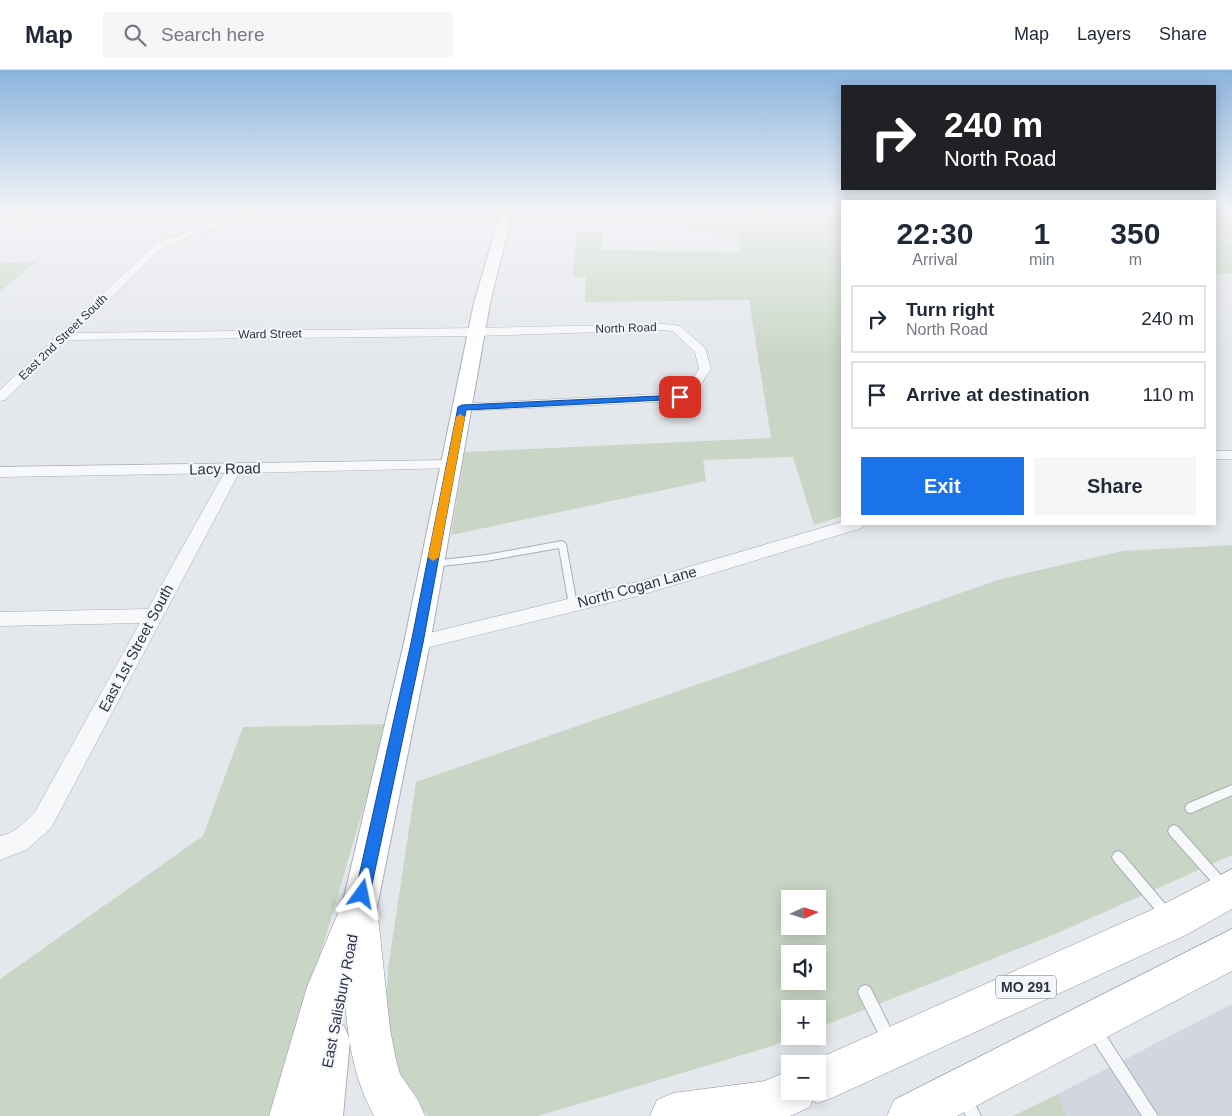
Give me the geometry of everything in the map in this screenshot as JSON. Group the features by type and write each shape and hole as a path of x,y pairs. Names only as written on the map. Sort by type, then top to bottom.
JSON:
{"highway":[{"name":"MO 291","path":"826,1076 1172,921 1230,889"},
{"path":"292,1116 328,987 358,913"},
{"path":"358,913 371,1050 379,1079 391,1104 402,1116"},
{"path":"910,1116 967,1103 1090,1023 1232,949"},
{"path":"673,1116 767,1103"}],"main road":[{"name":"East Salisbury Road","path":"322,1116 329,1048 342,979 417,643 476,332 494,260"}],"street":[{"name":"East 2nd Street South","path":"0,397 144,260"},
{"name":"North Road","path":"462,407 680,397 690,391 705,369 701,350 676,328 664,326 476,332"},
{"name":"Ward Street","path":"63,336 476,332"},
{"path":"1216,455 1232,455"},
{"name":"Lacy Road","path":"0,472 451,465"},
{"name":"East 1st Street South","path":"0,848 26,836 43,820 234,468"},
{"name":"North Cogan Lane","path":"417,643 641,588 853,525"},
{"path":"0,620 154,616"}],"lane":[{"path":"432,564 486,558 562,544 573,605"},
{"path":"1191,808 1232,790"},
{"path":"1174,831 1230,889"},
{"path":"1118,857 1172,921"},
{"path":"865,992 892,1047"},
{"path":"1090,1023 1150,1116"}],"shaded area":[{"path":"1232,1004 1232,1116 1066,1116 1058,1094"}],"green space":[{"path":"574,260 841,260 841,516 814,525 793,457 703,460 706,481 451,535 465,452 771,438 749,300 585,302 586,277 573,277"},
{"path":"1216,260 1232,260 1232,273 1216,274"},
{"path":"36,262 2,290 0,292 0,263"},
{"path":"1232,545 1232,855 1053,935 826,1025 826,1000 781,1000 781,1042 538,1116 428,1116 399,1085 385,1029 388,969 416,782 1001,579 1123,551"},
{"path":"388,724 273,1116 0,1116 0,979 203,836 243,727"},
{"path":"1058,1094 1066,1116 1013,1116"}],"slow traffic":[{"path":"433,557 460,417"}],"route":[{"path":"362,894 417,643 462,407 680,397"}]}
